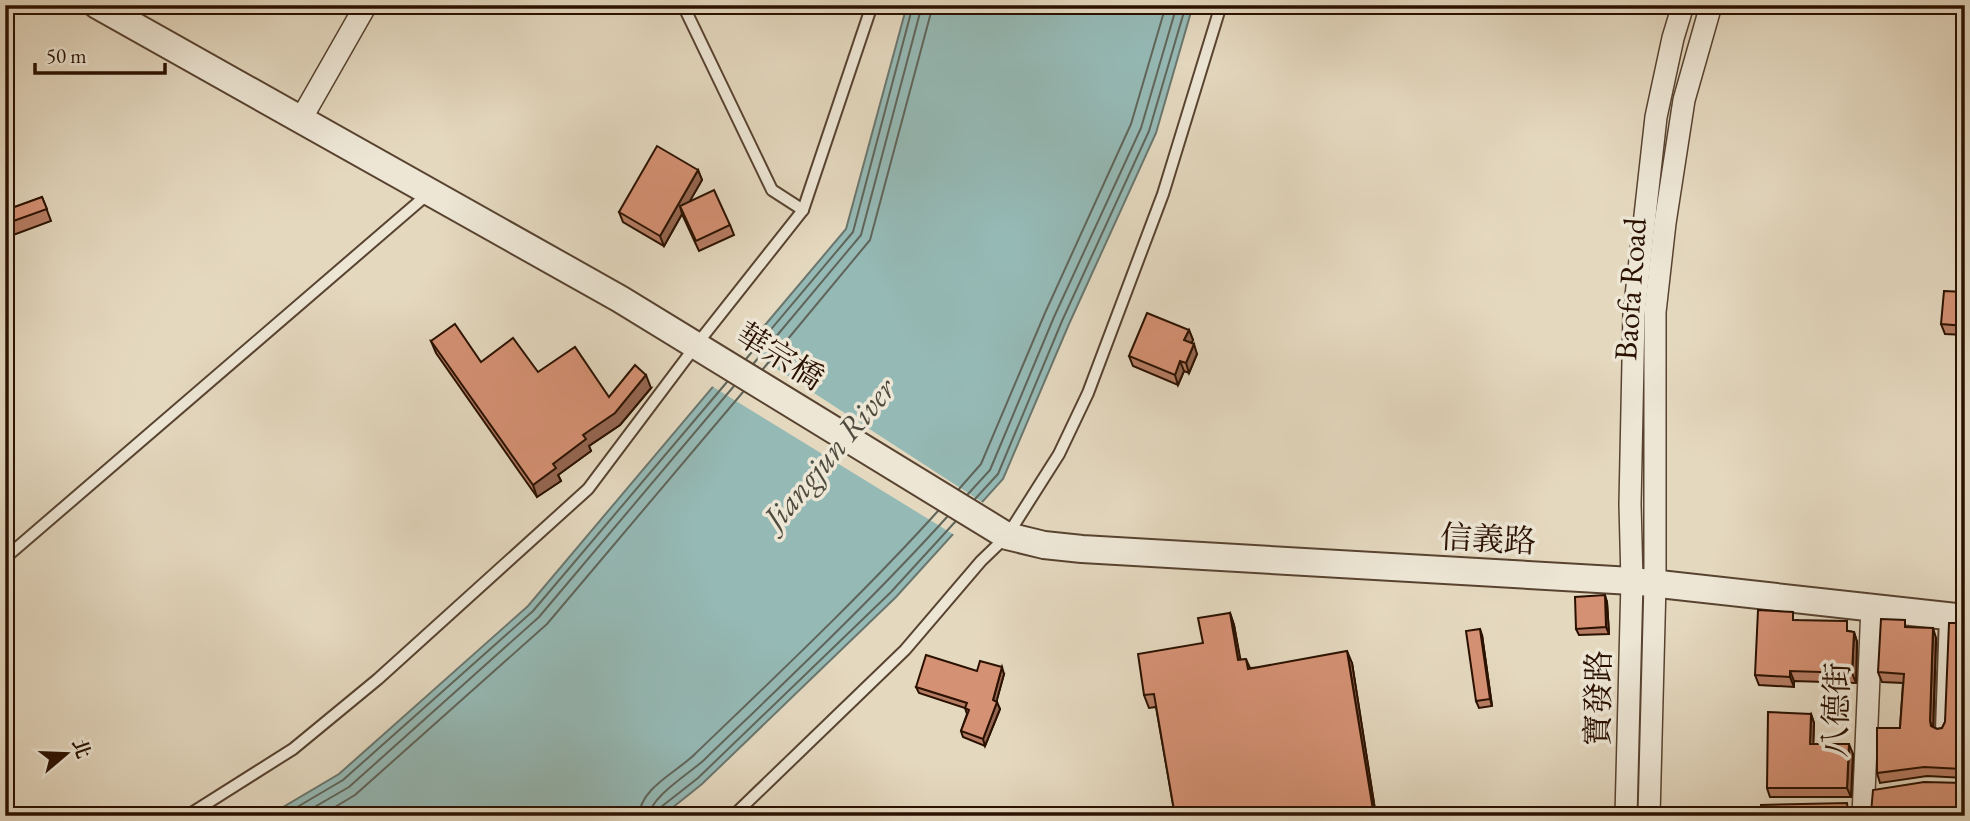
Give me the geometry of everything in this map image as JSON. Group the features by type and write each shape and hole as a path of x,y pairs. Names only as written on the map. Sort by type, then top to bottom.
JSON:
{"street":[{"name":"華宗橋","path":"97,5 697,344 1007,536"},
{"path":"301,119 366,5"},
{"name":"Baofa Road","path":"1644,582 1630,503 1634,314 1656,117 1683,5"},
{"name":"Baofa Road","path":"1644,582 1656,312 1665,223 1684,100 1711,5"},
{"name":"信義路","path":"1007,536 1044,545 1082,549 1644,582 1955,617"},
{"name":"寶發路","path":"1626,816 1644,582"},
{"name":"寶發路","path":"1644,582 1649,816"},
{"name":"八德街","path":"1863,801 1872,607"}],"lane":[{"path":"683,5 772,190 803,210"},
{"path":"187,816 293,748 367,688 588,489 697,344 803,210 872,5"},
{"path":"733,816 905,650 981,561 1007,536 1059,454 1088,393 1163,194 1221,5"},
{"path":"5,558 429,193"},
{"path":"1941,731 1955,617"}],"water":[{"name":"Jiangjun River","path":"907,5 1193,5 1156,133 1069,324 1003,479 896,597 702,784 662,816 268,816 339,774 528,606 846,229"}],"pier":[{"path":"743,347 985,504 956,536 710,385"}],"building":[{"path":"657,146 698,170 660,236 619,212"},
{"path":"5,188 12,208 42,197 47,209 5,224"},
{"path":"714,190 730,225 696,241 680,206"},
{"path":"1944,291 1965,292 1965,326 1941,324"},
{"path":"1147,313 1189,330 1184,340 1194,344 1186,363 1180,361 1175,375 1129,356"},
{"path":"455,324 481,362 513,338 538,372 575,347 609,397 635,365 646,375 615,413 583,435 586,439 553,464 556,468 533,485 431,341"},
{"path":"1605,595 1606,627 1576,629 1575,597"},
{"path":"1758,610 1793,612 1793,620 1847,621 1847,631 1854,632 1852,673 1790,671 1790,677 1755,675"},
{"path":"1230,613 1238,660 1246,659 1248,669 1347,651 1374,816 1175,816 1154,694 1144,695 1138,654 1203,643 1198,618"},
{"path":"1881,619 1905,620 1905,627 1933,628 1930,721 1931,726 1937,729 1942,728 1945,722 1949,623 1965,623 1965,771 1924,767 1877,773 1877,728 1900,728 1904,674 1878,672"},
{"path":"1480,629 1490,699 1476,701 1466,631"},
{"path":"926,655 977,671 980,661 1002,667 993,700 997,702 983,739 961,731 969,710 965,708 967,703 916,687"},
{"path":"1768,712 1811,714 1810,744 1849,744 1847,788 1767,788"},
{"path":"1924,782 1965,783 1965,816 1866,816 1871,813 1873,790"},
{"path":"1847,803 1851,816 1760,816 1761,805"}]}
